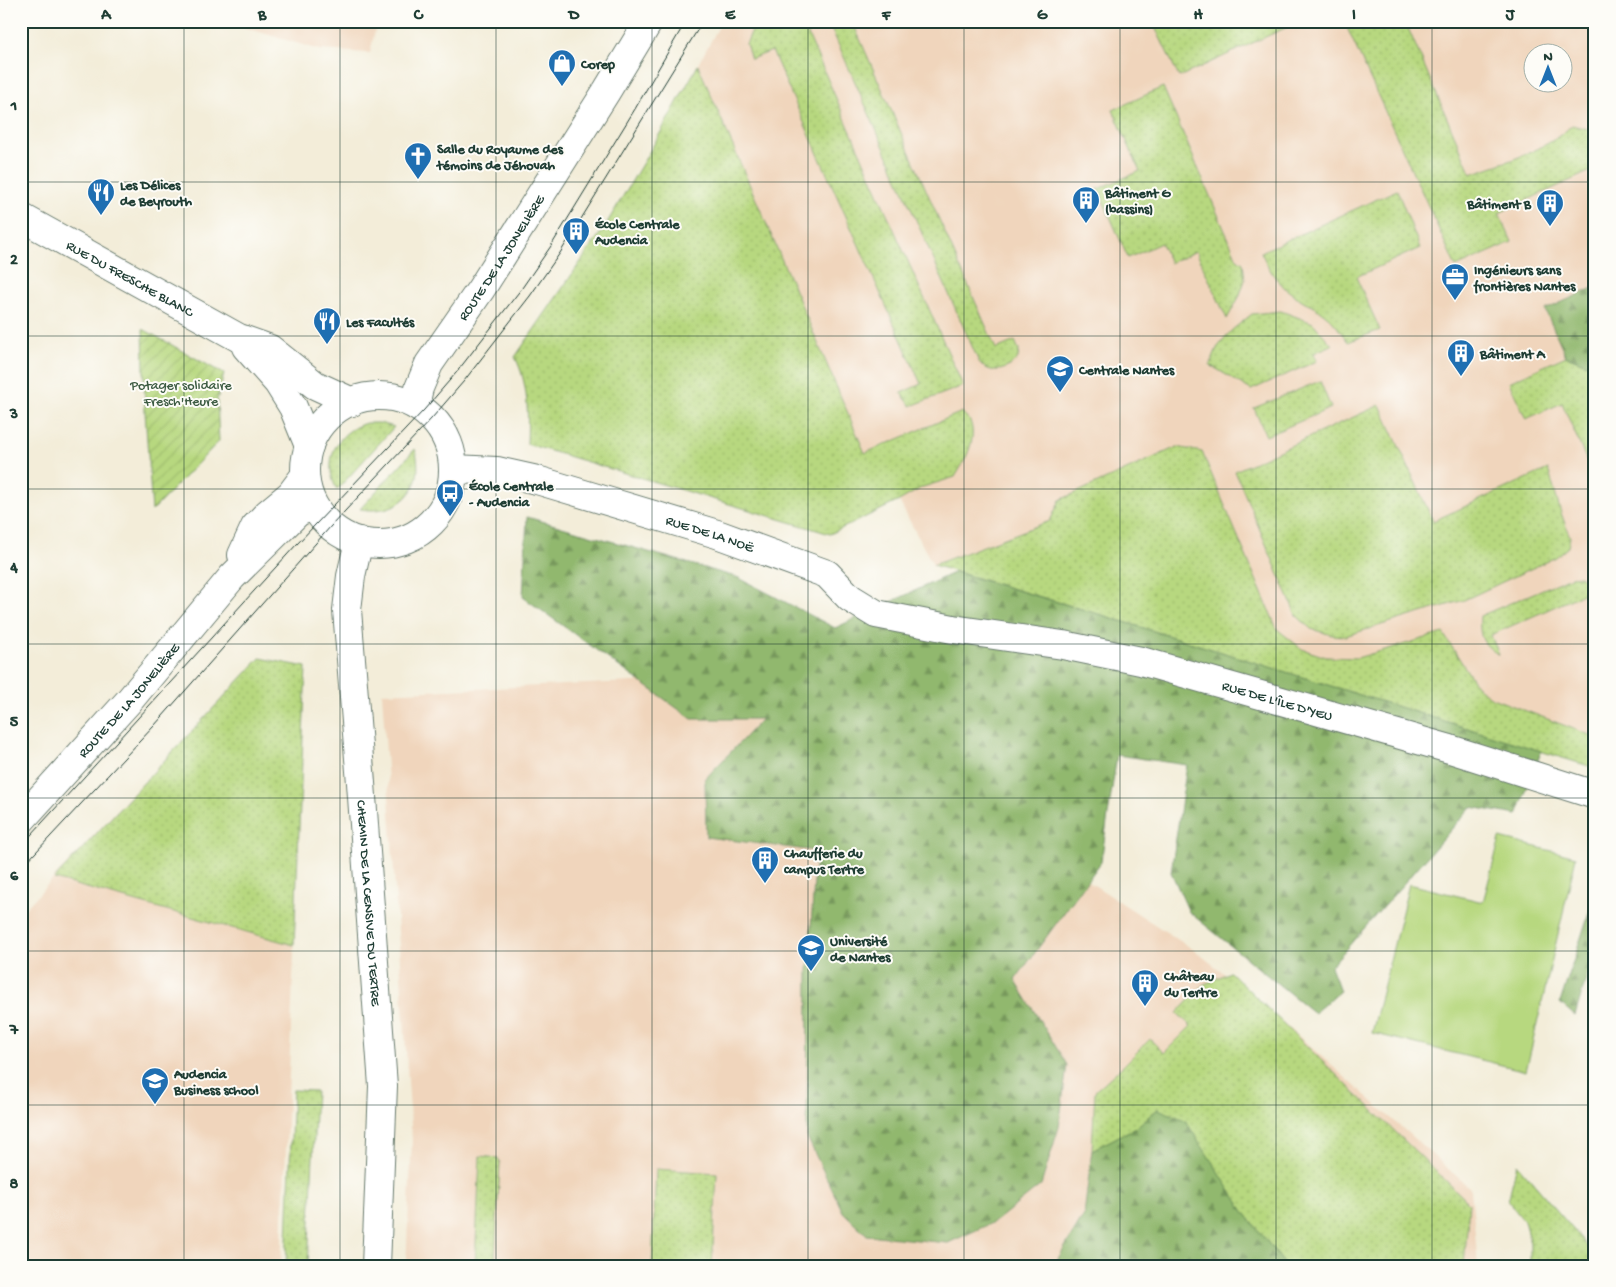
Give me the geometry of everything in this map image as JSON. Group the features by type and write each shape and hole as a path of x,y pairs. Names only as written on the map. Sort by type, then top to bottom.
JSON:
{"street":[{"name":"ROUTE DE LA JONELIÈRE","path":"415,405 419,388 429,364 480,289 649,21"},
{"name":"RUE DU FRESCHE BLANC","path":"21,217 239,338 270,349 315,385 352,402"},
{"name":"RUE DU FRESCHE BLANC","path":"239,338 278,383 293,407 309,446"},
{"name":"ROUTE DE LA JONELIÈRE","path":"383,396 429,364"},
{"path":"372,396 383,396 394,397 415,405 432,418 444,433 451,450 454,469 448,500 429,525 415,535 385,544 359,541 342,534 331,526 313,506 306,482 306,458 309,446 321,424 330,415 352,402 372,396"},
{"name":"RUE DE LA NOË","path":"454,469 497,471 537,480 717,534 827,574 850,598 876,614 953,629"},
{"name":"ROUTE DE LA JONELIÈRE","path":"232,577 255,527 268,513 291,494 306,474"},
{"name":"ROUTE DE LA JONELIÈRE","path":"21,820 128,702 232,577 298,512 313,506"},
{"name":"CHEMIN DE LA CENSIVE DU TERTRE","path":"359,541 351,576 347,610 383,1086 376,1266"},
{"name":"RUE DE L'ÎLE D'YEU","path":"953,629 1063,645 1141,661 1450,749 1595,795"}],"shaded area":[{"path":"222,21 377,21 370,53 320,50"},
{"name":"Centrale Nantes","path":"722,21 1595,21 1595,768 1105,616 933,565 899,501 830,534 527,444 527,400 521,372 515,357 604,228 654,144"},
{"name":"Audencia Business school","path":"260,658 306,667 281,1266 21,1266 21,913"},
{"name":"Université de Nantes","path":"772,676 1194,950 1251,994 1471,1189 1478,1266 406,1266 412,1140 382,693"}],"green space":[{"path":"756,21 802,21 963,386 911,406 901,393 921,384 772,51 751,59 746,44"},
{"path":"828,21 852,21 996,349 1015,341 1019,350 1018,358 1004,369 988,369 979,362"},
{"path":"1162,21 1300,21 1179,77 1154,25"},
{"path":"1344,21 1405,21 1471,174 1525,155 1550,142 1572,125 1595,131 1595,169 1499,213 1512,242 1456,267"},
{"path":"698,65 865,453 962,412 970,421 972,428 969,451 955,477 923,487 899,501 830,534 527,444 525,389 520,367 515,357 604,228"},
{"path":"1163,87 1237,259 1243,263 1245,280 1239,297 1227,319 1196,251 1170,263 1161,243 1128,258 1098,189 1140,171 1113,110"},
{"path":"1397,190 1420,248 1356,277 1380,330 1348,342 1328,317 1290,292 1280,283 1271,272 1261,252"},
{"path":"1595,287 1595,367 1566,356 1545,310"},
{"path":"1281,311 1313,323 1332,345 1314,353 1317,361 1251,390 1210,365 1217,348 1232,330 1252,314"},
{"name":"Potager solidaire Fresch'Heure","path":"143,329 224,374 217,400 219,441 152,511 145,412"},
{"path":"1566,356 1595,367 1595,480 1562,403 1526,419 1509,382"},
{"path":"1320,381 1331,408 1266,436 1254,408"},
{"path":"1380,405 1433,521 1548,469 1570,537 1568,547 1556,557 1464,600 1345,636 1332,635 1311,629 1296,615 1235,471"},
{"path":"366,423 380,423 394,427 337,490 331,469 334,449 346,433"},
{"path":"1177,447 1202,452 1277,629 1302,649 1326,657 1357,658 1443,633 1478,688 1492,698 1595,737 1595,768 1105,616 933,565 1050,521 1060,500"},
{"path":"415,449 418,463 417,476 407,496 387,508 374,510 360,509"},
{"path":"527,517 739,578 835,628 955,572 1105,616 1541,751 1517,815 1471,807 1331,966 1340,991 1314,1013 1189,912 1171,872 1187,765 1117,755 1101,862 1015,980 1067,1065 1059,1127 1041,1185 996,1221 948,1243 867,1235 843,1212 807,1137 808,972 816,851 706,837 705,779 762,719 692,719 523,597"},
{"path":"1580,576 1587,583 1591,591 1595,609 1585,593 1491,635 1499,655 1488,647 1482,639 1480,616 1571,577"},
{"path":"260,658 306,667 294,945 54,879"},
{"path":"1500,838 1576,857 1526,1071 1372,1033 1409,884 1483,902"},
{"path":"1595,894 1595,948 1575,1016 1560,1003"},
{"path":"1230,972 1469,1203 1464,1266 1286,1266 1245,1213 1158,1109 1135,1128 1092,1150 1095,1091 1150,1039 1164,1053 1191,1026 1177,1013 1203,985"},
{"path":"293,1090 316,1091 308,1266 286,1266"},
{"path":"1158,1109 1185,1120 1245,1213 1286,1266 1055,1266 1084,1215 1092,1150 1135,1128"},
{"path":"480,1156 498,1158 500,1163 495,1258 604,1266 475,1266"},
{"path":"1517,1164 1595,1255 1595,1266 1530,1266 1530,1243 1524,1221 1508,1201"},
{"path":"656,1169 717,1173 712,1266 652,1266"}],"tram line":[{"path":"21,846 456,373 522,288 551,246 635,109 686,21"},
{"path":"21,868 154,726 331,526 464,381 530,296 560,253 703,21"}],"place":[{"name":"Corep","path":"562,87"},
{"name":"Salle du Royaume des témoins de Jéhovah","path":"418,180"},
{"name":"Les Délices de Beyrouth","path":"101,216"},
{"name":"Bâtiment G (bassins)","path":"1086,224"},
{"name":"Bâtiment B","path":"1550,227"},
{"name":"École Centrale Audencia","path":"576,255"},
{"name":"Ingénieurs sans frontières Nantes","path":"1455,301"},
{"name":"Les Facultés","path":"327,345"},
{"name":"Bâtiment A","path":"1461,377"},
{"name":"Centrale Nantes","path":"1060,393"},
{"name":"École Centrale - Audencia","path":"450,517"},
{"name":"Chaufferie du campus Tertre","path":"765,884"},
{"name":"Université de Nantes","path":"811,972"},
{"name":"Château du Tertre","path":"1145,1007"},
{"name":"Audencia Business school","path":"155,1105"}]}
